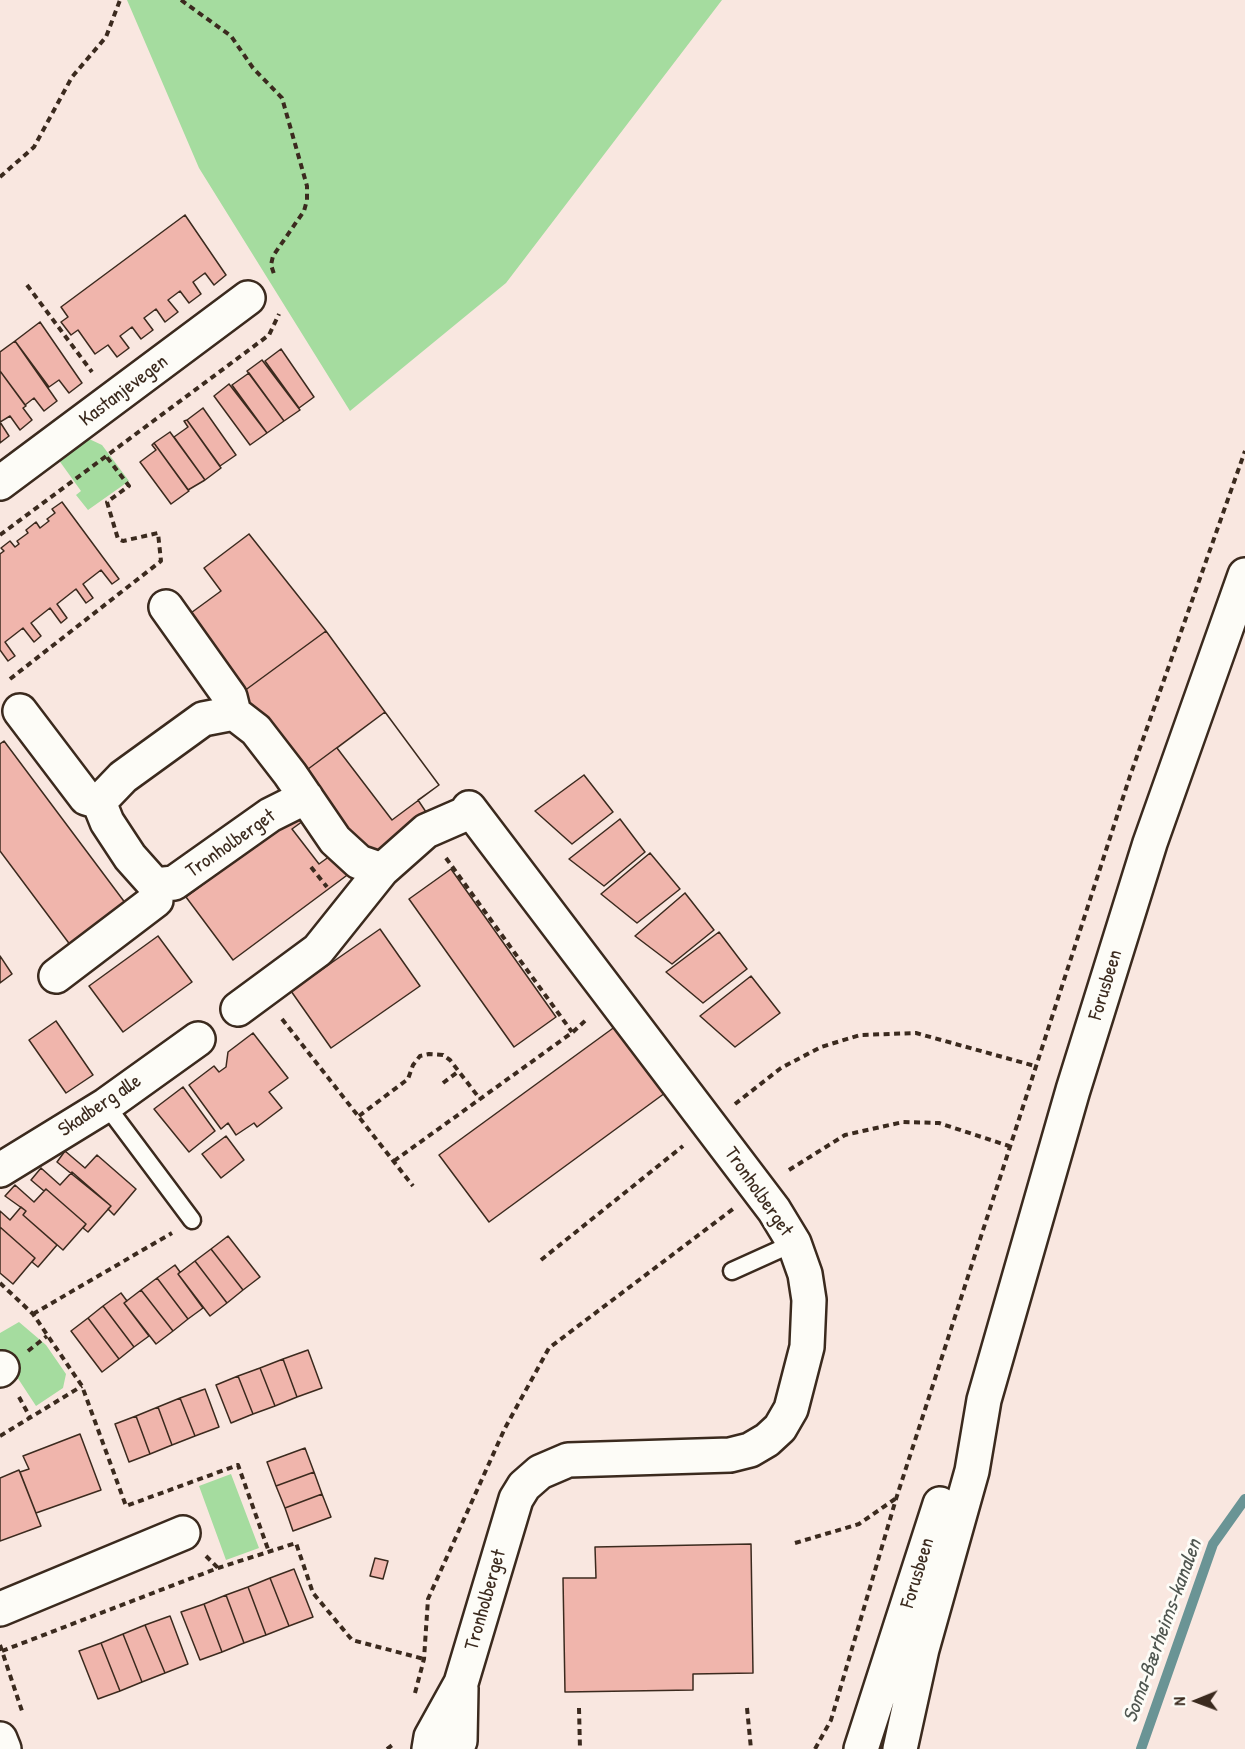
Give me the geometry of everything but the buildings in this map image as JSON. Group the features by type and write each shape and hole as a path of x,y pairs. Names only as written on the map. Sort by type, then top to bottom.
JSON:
{"street":[{"name":"Kastanjevegen","path":"0,483 248,298"},
{"name":"Forusbeen","path":"900,1749 922,1649 972,1471 984,1400 1070,1101 1147,855 1245,575"},
{"path":"166,607 231,697 234,713 256,730 335,840 359,862 382,870"},
{"path":"10,699 86,798 99,802"},
{"path":"99,802 123,777 203,719 234,713"},
{"name":"Tronholberget","path":"155,885 174,884 270,815 306,797"},
{"path":"56,976 156,900 155,885 130,857 107,822 99,802"},
{"name":"Tronholberget","path":"249,1000 318,950 382,870 426,831 465,814 469,808 717,1118 795,1243 807,1283 809,1329 791,1409 780,1428 767,1440 750,1450 730,1455 568,1460 540,1472 524,1486 516,1499 461,1683 431,1737 429,1749"},
{"name":"Skadberg alle","path":"0,1170 106,1105 198,1039"},
{"name":"Forusbeen","path":"861,1749 952,1466 984,1400"},
{"path":"0,1610 183,1533"},
{"name":"Tronholberget","path":"456,1749 460,1741 461,1683"},
{"path":"0,1739 4,1749"}],"lane":[{"path":"106,1105 192,1220"},
{"path":"732,1271 795,1243"}],"path":[{"path":"0,177 34,147 72,77 106,38 120,0"},
{"path":"181,0 231,36 254,68 282,98 307,186 307,200 304,211 273,256 271,265 274,276"},
{"path":"27,285 112,399"},
{"path":"0,536 269,335 279,318 279,307"},
{"path":"815,1749 831,1720 896,1499 1130,776 1245,451"},
{"path":"10,699 161,561 158,533 123,541 117,538 107,502 129,486 106,456"},
{"path":"394,1161 573,1032 426,831"},
{"path":"249,1000 359,1116 413,1186"},
{"path":"541,1260 781,1068 821,1047 860,1035 915,1033 1035,1066"},
{"path":"359,1116 408,1079 413,1065 420,1056 443,1054 480,1099"},
{"path":"443,1083 459,1071"},
{"path":"789,1170 846,1135 903,1122 939,1123 1009,1146"},
{"path":"33,1314 192,1220"},
{"path":"0,1283 33,1314 82,1386 126,1506 238,1465 269,1552"},
{"path":"8,1365 47,1336"},
{"path":"0,1436 82,1386"},
{"path":"795,1543 859,1524 896,1499"},
{"path":"2,1651 296,1543 314,1593 352,1640 424,1659"},
{"path":"0,1645 24,1716"},
{"path":"579,1708 580,1749"},
{"path":"747,1708 751,1749"}],"green space":[{"path":"127,0 722,0 506,283 350,411 199,168"},
{"path":"87,438 102,445 129,481 88,510 76,495 81,491 58,459"},
{"path":"19,1322 46,1345 66,1374 63,1388 36,1406 0,1351 0,1333"},
{"path":"231,1474 259,1548 226,1560 199,1486"}],"waterway":[{"name":"Soma-Bærheims-kanalen","path":"1141,1749 1213,1544 1245,1499"}]}
